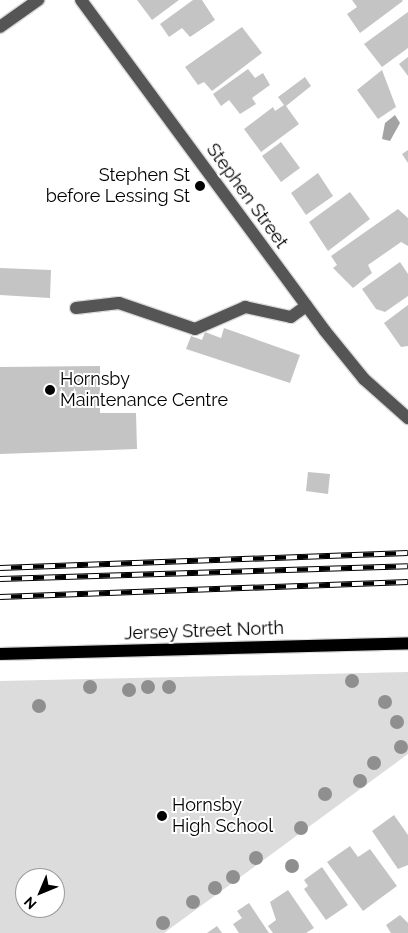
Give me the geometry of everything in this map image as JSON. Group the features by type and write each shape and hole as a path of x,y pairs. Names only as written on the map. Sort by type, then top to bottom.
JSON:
{"main road":[{"name":"Jersey Street North","path":"0,654 408,642"}],"street":[{"path":"0,27 38,0"},
{"name":"Stephen Street","path":"81,0 306,306 392,406 408,418"},
{"path":"76,308 119,303 196,329 244,307 291,317 306,306"}],"shaded area":[{"path":"395,115 400,123 390,141 382,139 385,123"},
{"name":"Hornsby High School","path":"408,672 408,754 164,933 0,933 0,681"}],"building":[{"path":"137,0 179,0 152,20"},
{"path":"193,0 202,0 215,20 190,37 182,28 169,37 160,24"},
{"path":"352,0 403,1 360,33 347,14 357,7"},
{"path":"408,12 408,48 382,67 364,44"},
{"path":"242,27 262,53 212,91 204,82 198,85 185,67"},
{"path":"408,57 408,76 399,64"},
{"path":"248,69 255,78 263,73 270,85 252,98 256,104 240,114 229,100 221,106 213,94"},
{"path":"382,70 396,107 378,119 357,90"},
{"path":"305,77 311,86 286,106 299,124 261,152 244,129 273,107 275,111 284,105 278,97"},
{"path":"281,142 300,168 281,182 262,156"},
{"path":"408,150 408,163 402,154"},
{"path":"318,173 333,196 306,215 291,193"},
{"path":"350,192 370,219 328,251 309,222"},
{"path":"398,209 408,218 408,246 401,242 368,265 372,273 353,288 333,268 337,265 331,256"},
{"path":"400,262 408,274 408,296 385,312 376,309 362,289"},
{"path":"0,268 51,270 50,298 0,295"},
{"path":"408,305 408,346 401,347 384,323"},
{"path":"224,328 300,355 290,383 186,349 191,336 202,340 205,332 221,338"},
{"name":"Hornsby Maintenance Centre","path":"100,366 100,413 136,413 137,449 0,454 0,367"},
{"path":"308,472 330,474 328,494 306,491"},
{"path":"394,815 408,835 408,865 398,869 372,831"},
{"path":"350,846 358,857 370,849 397,886 363,911 327,862"},
{"path":"322,867 348,905 326,920 304,889 308,886 304,880"},
{"path":"288,890 314,928 306,933 273,933 268,926 276,920 270,902"},
{"path":"249,903 269,933 239,933 233,924 242,918 237,911"},
{"path":"400,915 408,923 408,933 391,933 386,925"},
{"path":"217,926 222,933 207,933"}],"railway":[{"path":"0,568 408,553"},
{"path":"0,579 408,566"},
{"path":"0,597 408,582"}],"place":[{"name":"Stephen St before Lessing St","path":"200,186"},
{"name":"Hornsby Maintenance Centre","path":"50,390"},
{"name":"Hornsby High School","path":"162,816"}]}
